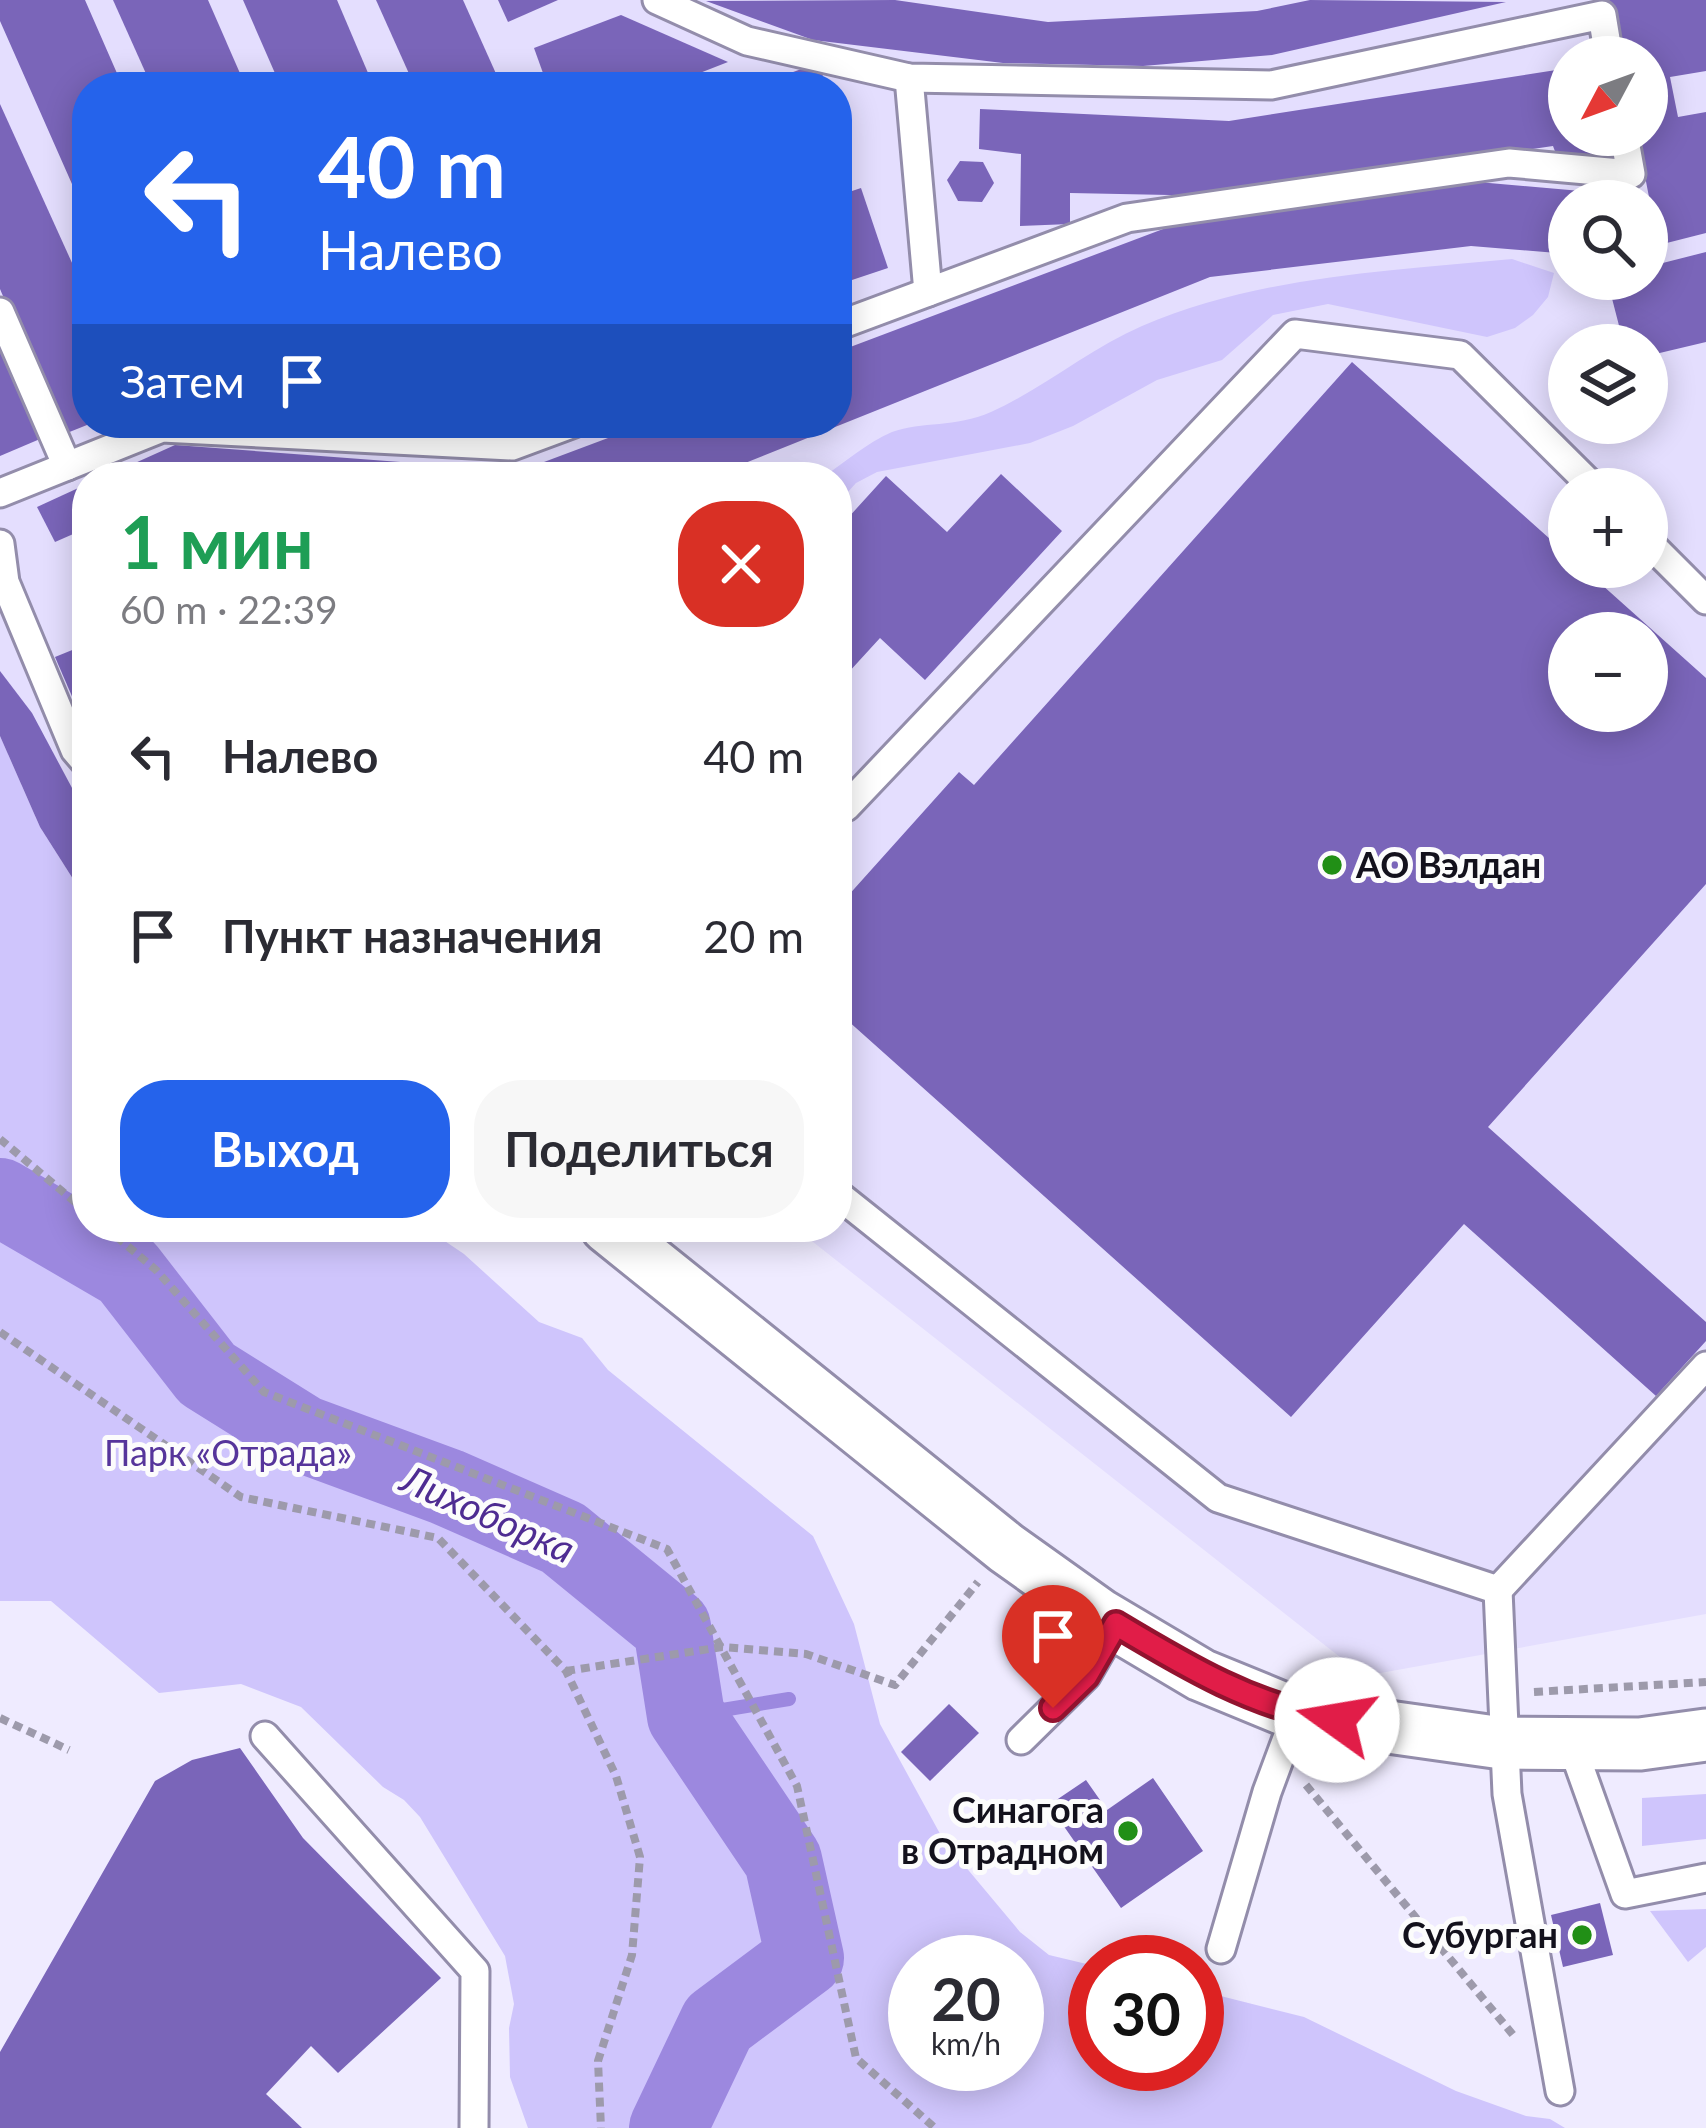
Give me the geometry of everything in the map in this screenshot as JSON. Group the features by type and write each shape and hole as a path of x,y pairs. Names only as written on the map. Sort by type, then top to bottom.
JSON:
{"street":[{"path":"626,1242 1006,1548 1288,1734 1501,1718 1571,1743 1640,1744 1706,1735"}],"lane":[{"path":"657,0 747,41 908,78 1271,85 1601,15 1605,36"},
{"path":"908,78 928,292"},
{"path":"852,320 1127,218 1509,163 1631,174 1628,156"},
{"path":"0,312 67,466"},
{"path":"852,801 1295,334 1460,355 1574,468"},
{"path":"77,462 138,438"},
{"path":"357,438 512,446 534,438"},
{"path":"0,493 72,464"},
{"path":"0,544 2,581 72,745"},
{"path":"1668,562 1706,600"},
{"path":"852,1206 1218,1498 1498,1590"},
{"path":"1560,2091 1507,1794 1498,1590 1706,1366"},
{"path":"1021,1740 1086,1676 1116,1624"},
{"path":"1224,1939 1288,1734"},
{"path":"265,1736 476,1972 473,2128"},
{"path":"1571,1743 1625,1894 1706,1878"}],"path":[{"path":"0,1139 72,1199"},
{"path":"123,1242 156,1270 264,1392 668,1549 797,1786 856,2058 935,2128"},
{"path":"0,1332 242,1497 439,1538 566,1671 616,1776 640,1857 632,1955 598,2061 601,2128"},
{"path":"566,1671 722,1647 806,1654 895,1685 1006,1548"},
{"path":"1501,1718 1706,1682"},
{"path":"0,1718 69,1750"},
{"path":"1288,1734 1560,2091"}],"shaded area":[{"path":"0,0 1706,0 1706,1614 1364,1676 813,1242 852,1242 852,462 72,462 72,877 40,827 0,736"}],"green space":[{"path":"1512,259 1548,271 1548,297 1515,328 1487,337 1328,304 1273,315 1222,360 1157,380 1073,426 1030,443 877,472 852,487 852,462 844,462 892,432 991,412 1122,335 1186,309 1324,278"},
{"name":"Парк «Отрада»","path":"0,736 40,827 72,877 72,1242 446,1242 539,1322 582,1338 608,1370 813,1536 854,1624 880,1724 944,1841 1024,1935 888,1935 888,2091 1044,2091 1044,1951 1068,1960 1068,2091 1224,2091 1224,1997 1304,2017 1456,2091 1526,2116 1550,2119 1565,2128 528,2128 510,2077 509,2028 514,2004 505,1956 420,1817 301,1707 241,1684 159,1693 51,1601 0,1601"},
{"path":"1706,1794 1706,1839 1642,1846 1642,1798"},
{"path":"1706,1909 1706,1947 1688,1962 1650,1911"}],"building":[{"path":"0,0 85,0 116,72 72,72 72,184 0,21"},
{"path":"113,0 208,0 239,72 145,72"},
{"path":"243,0 337,0 368,72 274,72"},
{"path":"376,0 463,0 495,72 408,72"},
{"path":"498,0 558,0 508,22"},
{"path":"895,0 1048,22 1257,11 1310,0 1506,2 1272,55 1143,66 1003,63 813,40 706,1"},
{"path":"1609,0 1706,0 1706,71 1670,77 1678,117 1706,112 1706,233 1668,243 1668,180 1646,180 1641,156 1668,156 1668,36 1617,36"},
{"path":"621,15 728,62 702,72 543,72 534,48"},
{"path":"818,63 821,72 793,72"},
{"path":"1548,71 1548,147 1219,196 1070,193 1070,224 1020,226 1021,154 979,149 980,109 1229,121"},
{"path":"0,104 72,263 72,431 62,435 0,289"},
{"path":"1557,156 1590,156 1559,162"},
{"path":"960,161 983,162 994,183 982,202 958,201 947,180"},
{"path":"1455,180 1548,188 1548,252 1471,246 1210,277 852,420 852,346 1187,220"},
{"path":"861,188 888,268 852,280 852,191"},
{"path":"1706,252 1706,342 1668,351 1668,324 1619,324 1612,300 1668,300 1668,262"},
{"path":"0,348 40,439 0,456"},
{"path":"1352,362 1548,537 1548,588 1605,588 1632,612 1548,612 1548,732 1668,732 1668,644 1706,678 1706,884 1488,1127 1706,1322 1706,1341 1656,1396 1464,1224 1291,1417 852,1024 852,891 959,772 974,785"},
{"path":"608,438 808,438 748,462 544,462"},
{"path":"175,445 401,462 137,462"},
{"path":"1001,474 1062,531 925,680 880,638 852,669 852,513 886,476 947,532"},
{"path":"72,491 72,535 55,542 37,507"},
{"path":"72,650 72,696 55,657"},
{"path":"0,671 32,713 72,788 72,877 40,827 0,736"},
{"path":"949,1704 979,1733 930,1781 901,1752"},
{"path":"240,1748 303,1838 441,1978 338,2073 311,2046 266,2094 302,2128 0,2128 0,2052 155,1781 192,1760"},
{"name":"Синагога в Отрадном","path":"1153,1778 1203,1851 1121,1908 1049,1805 1086,1780 1107,1810"},
{"name":"Субурган","path":"1600,1903 1613,1955 1563,1967 1551,1915"}],"waterway":[{"name":"Лихоборка","path":"0,1197 72,1239"},
{"name":"Лихоборка","path":"77,1242 127,1271 207,1374 303,1434 447,1487 563,1538 672,1627 686,1716 783,1860 805,1958 718,2023 668,2128"},
{"path":"686,1716 789,1699"}],"place":[{"name":"АО Вэлдан","path":"1332,865"},
{"name":"Синагога в Отрадном","path":"1128,1831"},
{"name":"Субурган","path":"1582,1935"}],"route":[{"path":"1053,1708 1086,1676 1116,1624 1201,1675 1296,1714 1337,1720"}]}
